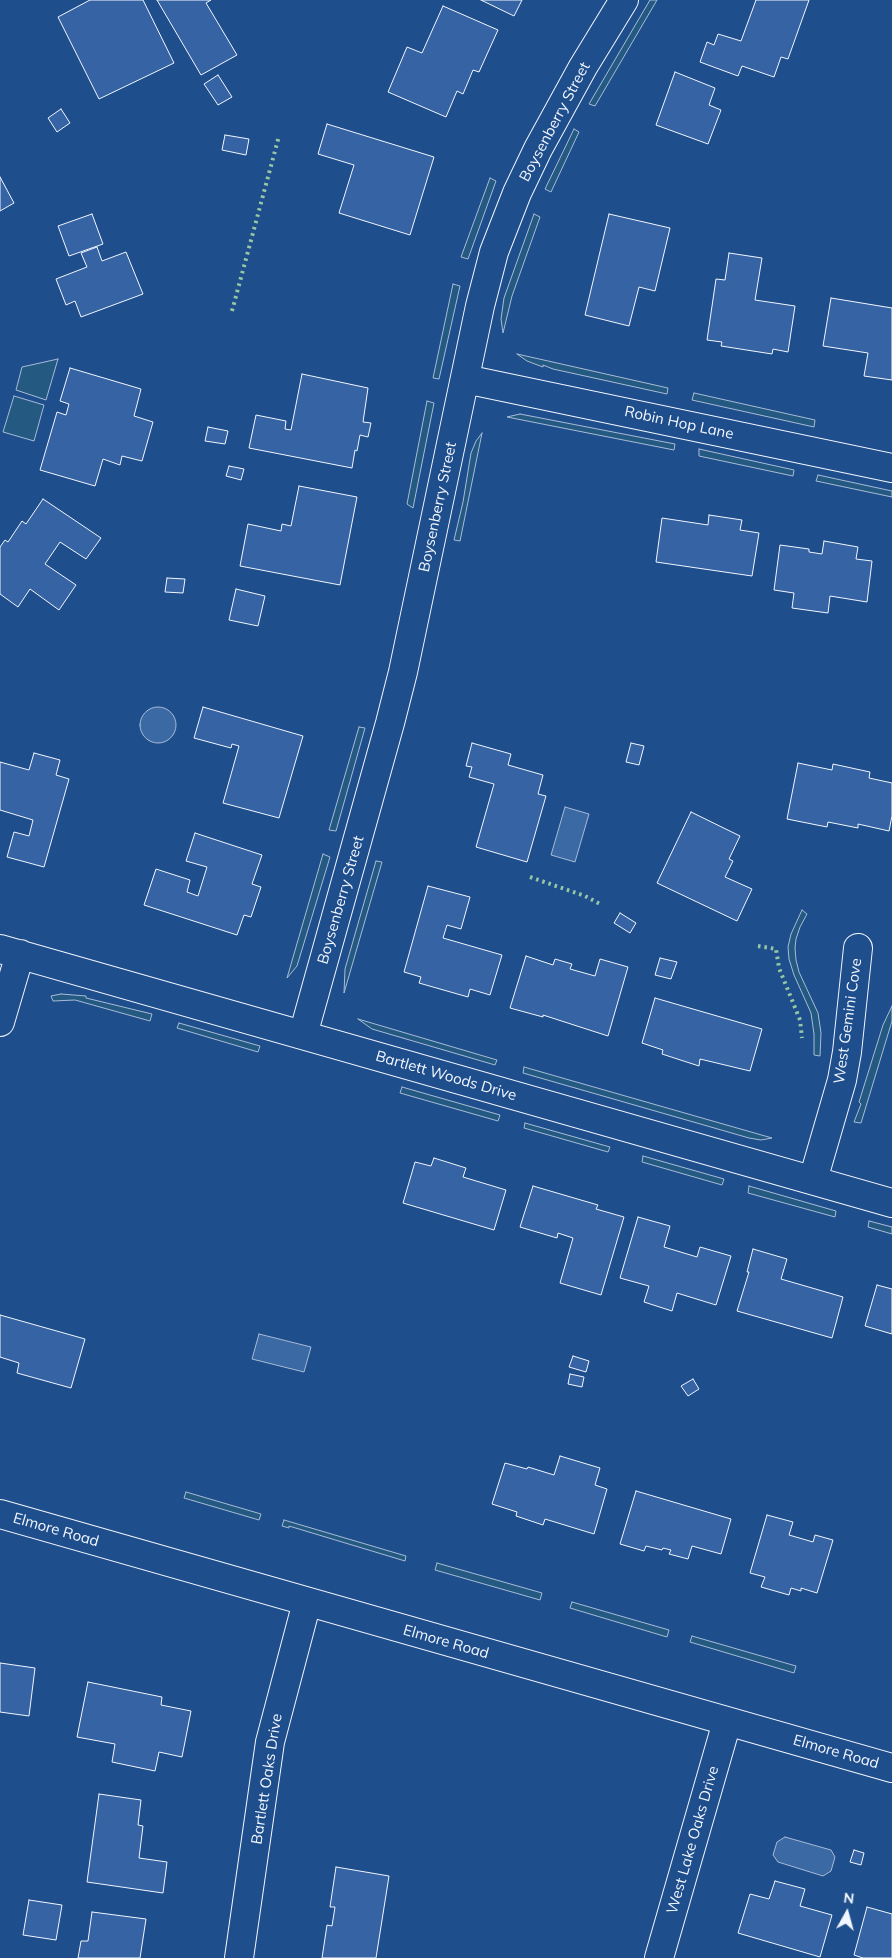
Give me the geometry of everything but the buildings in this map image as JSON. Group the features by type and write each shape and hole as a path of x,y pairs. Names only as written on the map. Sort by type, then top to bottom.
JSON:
{"street":[{"name":"Boysenberry Street","path":"303,1035 398,689 486,280 517,193 538,150 579,75 624,0"},
{"name":"Robin Hop Lane","path":"465,378 892,468"},
{"name":"West Gemini Cove","path":"813,1180 842,1080 847,1052 858,948"},
{"name":"Bartlett Woods Drive","path":"10,952 892,1202"},
{"path":"0,1022 10,952"},
{"name":"Elmore Road","path":"0,1514 892,1768"},
{"name":"Bartlett Oaks Drive","path":"239,1958 270,1742 307,1602"},
{"name":"West Lake Oaks Drive","path":"659,1958 727,1722"}],"shaded area":[{"path":"650,0 657,0 595,106 589,104"},
{"path":"574,129 579,132 551,192 545,189"},
{"path":"490,178 496,181 468,259 461,257"},
{"path":"534,214 540,217 512,296 503,333 501,319 504,298"},
{"path":"453,284 460,286 439,379 433,378"},
{"path":"517,354 668,388 667,394 553,369 543,365 543,367 527,361"},
{"path":"58,359 46,400 16,390 22,367"},
{"path":"694,393 815,420 814,427 692,400"},
{"path":"14,396 44,405 34,441 3,432"},
{"path":"427,401 434,403 413,508 407,504"},
{"path":"520,414 675,444 674,450 507,417"},
{"path":"482,433 460,541 454,540 463,502 471,453"},
{"path":"699,449 794,470 793,476 699,456"},
{"path":"818,475 892,491 892,497 816,481"},
{"path":"158,707 165,708 171,712 175,718 175,732 171,738 165,742 158,743 151,742 145,738 141,732 140,725 141,718 145,712 151,708"},
{"path":"359,727 365,728 336,831 329,830"},
{"path":"565,807 589,814 575,862 551,855"},
{"path":"323,854 330,857 297,966 287,978"},
{"path":"376,861 382,862 344,993 345,969"},
{"path":"802,910 807,914 796,939 796,960 799,972 818,1013 821,1033 820,1056 814,1055 811,1013 789,959 788,947 791,934"},
{"path":"61,994 86,996 86,998 152,1014 150,1021 75,1000 53,1001 51,996"},
{"path":"892,1006 892,1021 861,1123 854,1122 861,1104 859,1102 883,1025"},
{"path":"358,1019 497,1060 495,1065 372,1029"},
{"path":"179,1023 260,1046 258,1052 177,1028"},
{"path":"524,1067 772,1138 761,1140 749,1138 523,1073"},
{"path":"402,1087 500,1115 498,1121 400,1093"},
{"path":"525,1123 610,1147 608,1152 524,1128"},
{"path":"643,1156 724,1179 722,1185 642,1162"},
{"path":"749,1186 836,1211 835,1217 748,1193"},
{"path":"869,1221 892,1227 892,1234 868,1227"},
{"path":"259,1334 311,1347 304,1372 252,1359"},
{"path":"186,1492 261,1514 259,1520 184,1498"},
{"path":"284,1520 406,1556 405,1561 289,1526 289,1528 282,1526"},
{"path":"437,1563 542,1593 540,1600 435,1570"},
{"path":"572,1602 669,1630 667,1637 570,1608"},
{"path":"692,1636 796,1666 794,1673 690,1642"},
{"path":"785,1837 831,1850 835,1857 831,1871 823,1876 778,1862 773,1855 777,1842"}],"hedge":[{"path":"232,311 279,136"},
{"path":"530,877 585,896 602,905"},
{"path":"758,946 776,949 779,968 800,1020 802,1038"}]}
